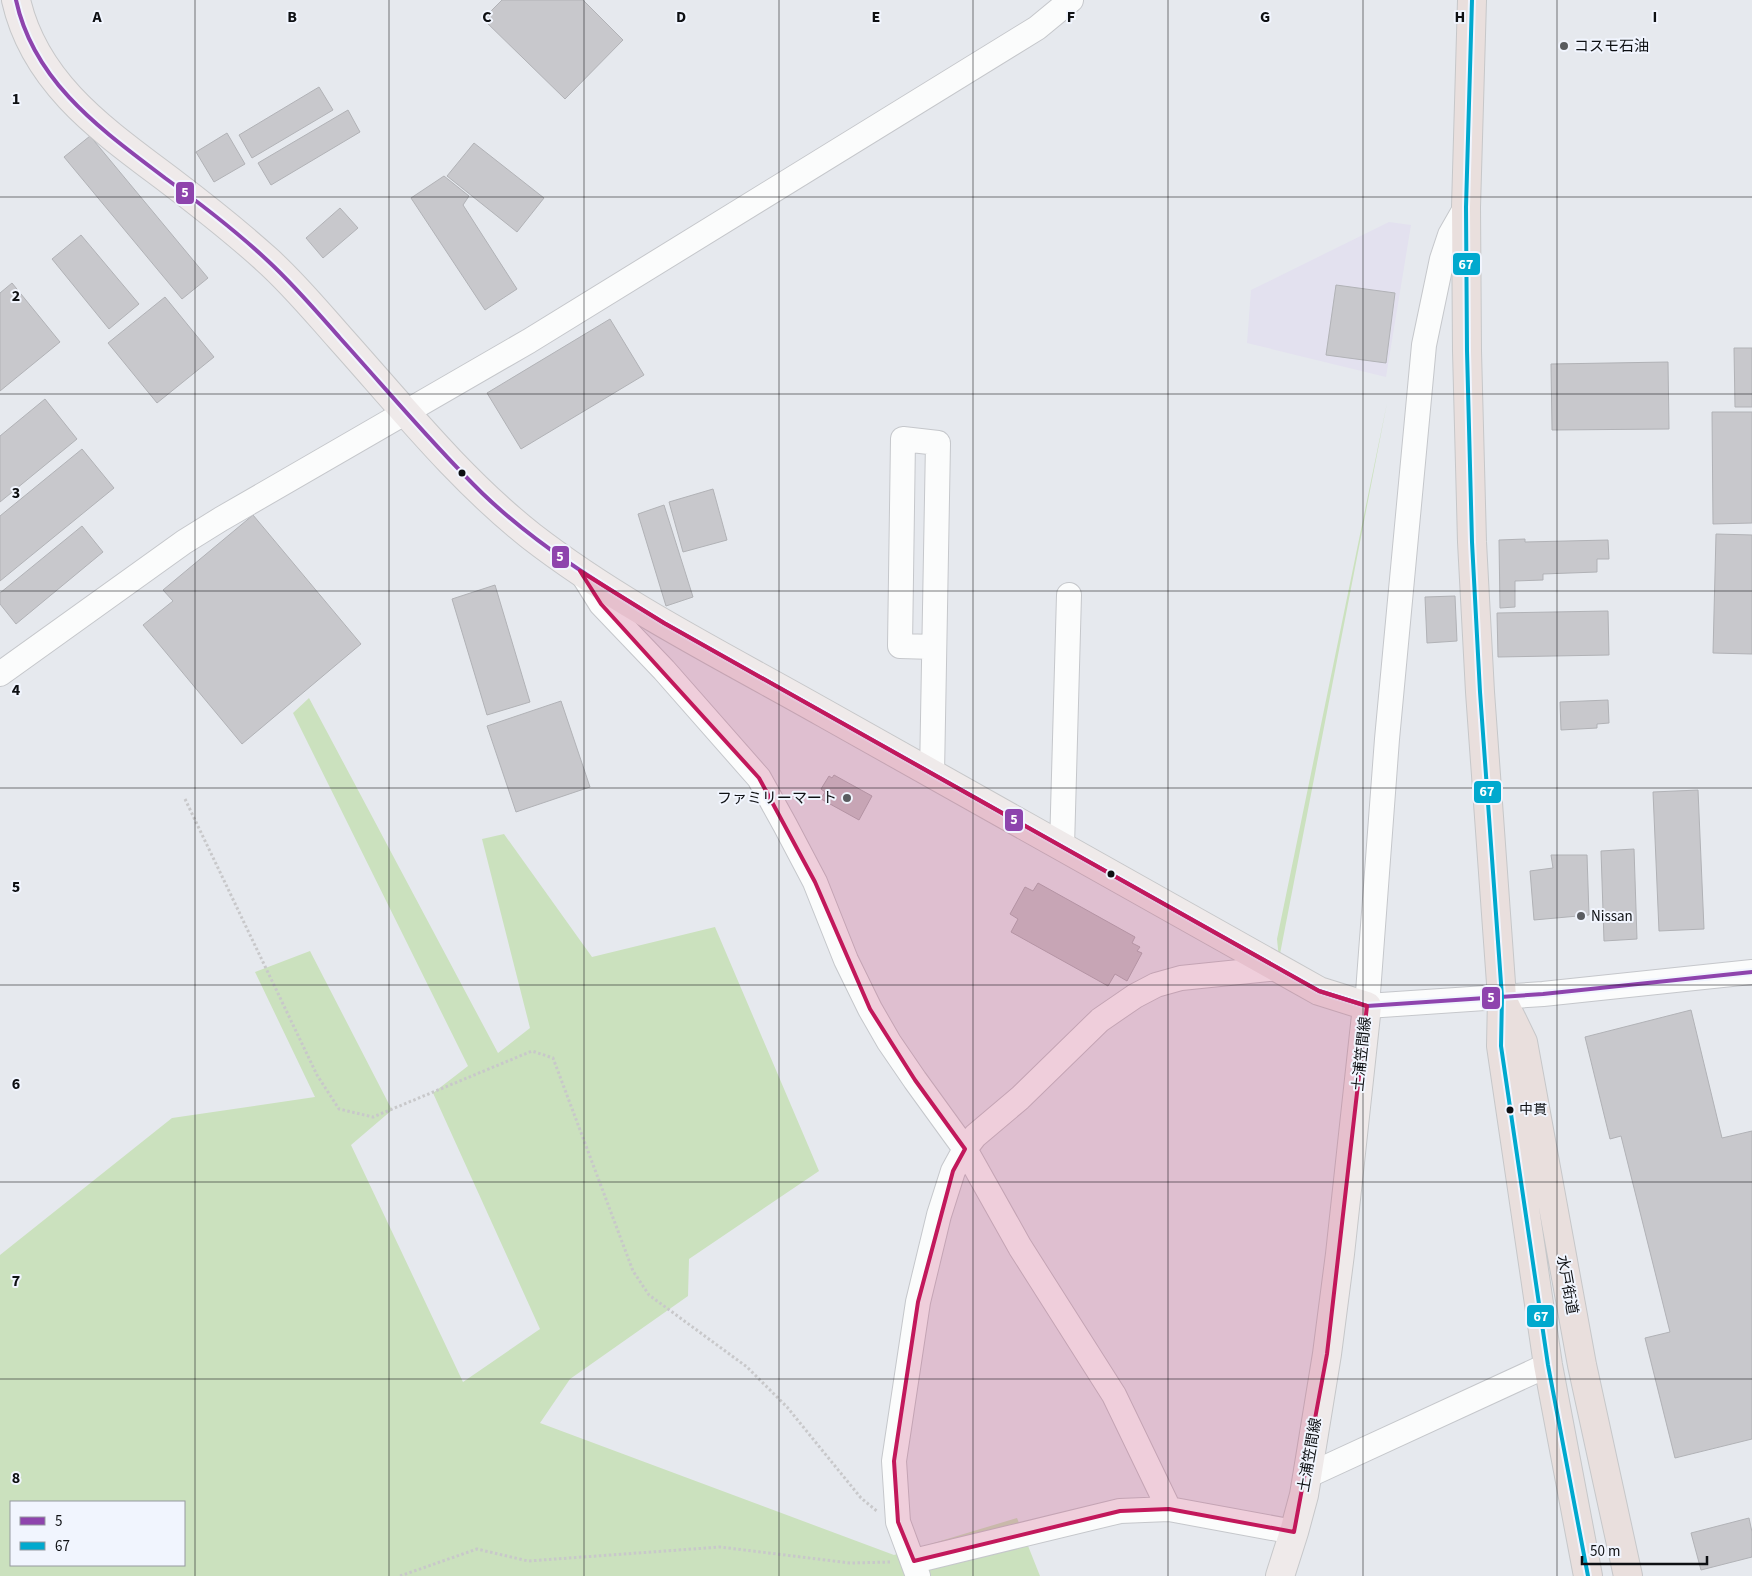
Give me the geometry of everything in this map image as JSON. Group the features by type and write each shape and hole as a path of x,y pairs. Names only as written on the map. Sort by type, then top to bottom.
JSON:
{"highway":[{"name":"水戸街道","path":"1472,0 1466,207 1467,351 1473,551 1483,731 1502,996 1502,1046 1548,1365 1588,1576"},
{"name":"水戸街道","path":"1502,996 1523,1042 1582,1365 1628,1576"}],"main road":[{"name":"土浦笠間線","path":"16,0 19,14 41,62 80,109 112,137 226,224 269,262 482,492 532,537 580,571 664,623 932,774 1319,991 1367,1006 1327,1354 1307,1476 1294,1532 1280,1576"}],"street":[{"path":"0,674 184,542 529,341 1037,28 1071,0"},
{"path":"1466,207 1450,235 1442,259 1424,345 1387,739 1367,1006 1543,994 1752,972"},
{"path":"932,774 938,443 903,439 900,646 934,647"},
{"path":"580,571 601,604 664,670 759,778 815,882 846,960 870,1009 909,1073 965,1149 1020,1247 1114,1395 1169,1509"},
{"path":"1062,847 1069,595"},
{"path":"1278,968 1181,978 1156,985 1136,996 1100,1020 1020,1098 975,1136 965,1149 953,1171 918,1302 894,1461 898,1522 916,1569 1120,1511 1169,1509 1294,1532"},
{"path":"1307,1476 1548,1365"}],"path":[{"path":"185,800 317,1075 339,1109 373,1117 532,1051 553,1058 633,1271 649,1295 747,1367 787,1407 861,1498 902,1531"},
{"path":"400,1576 477,1549 528,1561 720,1547 916,1569"}],"highlighted area":[{"path":"580,571 664,623 1319,991 1367,1006 1327,1354 1294,1532 1169,1509 1120,1511 914,1561 898,1522 894,1461 918,1302 953,1171 965,1149 915,1080 870,1009 815,882 759,778 601,604"}],"shaded area":[{"path":"1389,222 1411,225 1386,377 1247,343 1251,290"}],"green space":[{"path":"1387,403 1279,959 1277,939"},
{"path":"309,698 498,1053 530,1028 482,839 504,834 592,957 715,927 819,1171 689,1259 688,1296 570,1379 540,1423 894,1555 1017,1518 1040,1576 0,1576 0,1255 172,1118 315,1097 255,972 310,951 392,1110 351,1145 463,1382 540,1329 433,1093 468,1066 293,713"}],"building":[{"path":"502,0 583,0 623,40 565,99 483,19"},
{"path":"319,87 333,110 252,158 239,135"},
{"path":"348,110 360,132 271,185 258,163"},
{"path":"227,133 245,164 214,182 196,152"},
{"path":"90,136 208,278 182,299 64,157"},
{"path":"474,143 544,198 517,232 447,176"},
{"path":"444,176 469,196 463,205 517,289 485,310 411,198"},
{"path":"340,208 358,228 323,258 306,238"},
{"path":"81,235 139,304 109,329 52,259"},
{"path":"12,283 60,342 0,391 0,293"},
{"path":"1336,285 1395,293 1386,363 1326,355"},
{"path":"165,297 214,357 157,403 108,343"},
{"path":"610,319 644,375 521,449 487,393"},
{"path":"1734,348 1752,348 1752,407 1735,407"},
{"path":"1668,362 1669,429 1552,430 1551,364"},
{"path":"45,399 77,439 0,502 0,436"},
{"path":"1712,412 1752,412 1752,523 1713,524"},
{"path":"82,449 114,488 0,581 0,516"},
{"path":"713,489 727,540 683,552 669,502"},
{"path":"664,505 693,597 666,606 638,514"},
{"path":"253,515 361,644 242,744 143,625 173,601 163,590"},
{"path":"82,526 103,552 16,624 0,604 0,593"},
{"path":"1716,534 1752,535 1752,654 1713,653"},
{"path":"1525,539 1525,542 1608,540 1609,559 1597,559 1597,572 1543,574 1543,580 1515,581 1515,607 1500,608 1499,540"},
{"path":"495,585 530,702 487,715 452,599"},
{"path":"1455,596 1457,641 1427,643 1425,597"},
{"path":"1608,611 1609,655 1498,657 1497,613"},
{"path":"1608,700 1609,723 1597,724 1597,728 1561,730 1560,702"},
{"path":"561,701 590,787 516,812 487,726"},
{"name":"ファミリーマート","path":"834,775 872,796 859,820 821,799 825,792 821,789 829,776 832,778"},
{"path":"1698,790 1704,929 1659,931 1653,792"},
{"path":"1634,849 1637,939 1604,941 1601,851"},
{"path":"1551,855 1587,855 1589,915 1534,920 1530,871 1553,868"},
{"path":"1038,883 1135,937 1132,943 1140,947 1137,951 1142,953 1127,981 1115,974 1108,986 1011,932 1018,919 1010,914 1025,887 1033,891"},
{"path":"1691,1010 1722,1138 1752,1131 1752,1439 1675,1458 1645,1338 1670,1332 1621,1136 1610,1139 1585,1037"},
{"path":"1749,1518 1752,1532 1752,1557 1701,1570 1691,1533"}],"transit line":[{"name":"5","path":"16,0 25,30 38,56 54,80 74,102 118,142 218,218 268,261 305,299 463,474 503,512 546,547 664,623 1319,991 1367,1006 1543,994 1752,972"},
{"name":"67","path":"1472,0 1466,207 1467,351 1472,542 1480,692 1502,997 1501,1046 1548,1365 1588,1576"}],"place":[{"name":"コスモ石油","path":"1564,46"},
{"name":"ファミリーマート","path":"847,798"},
{"name":"Nissan","path":"1581,916"},
{"name":"中貫","path":"1510,1110"}]}
